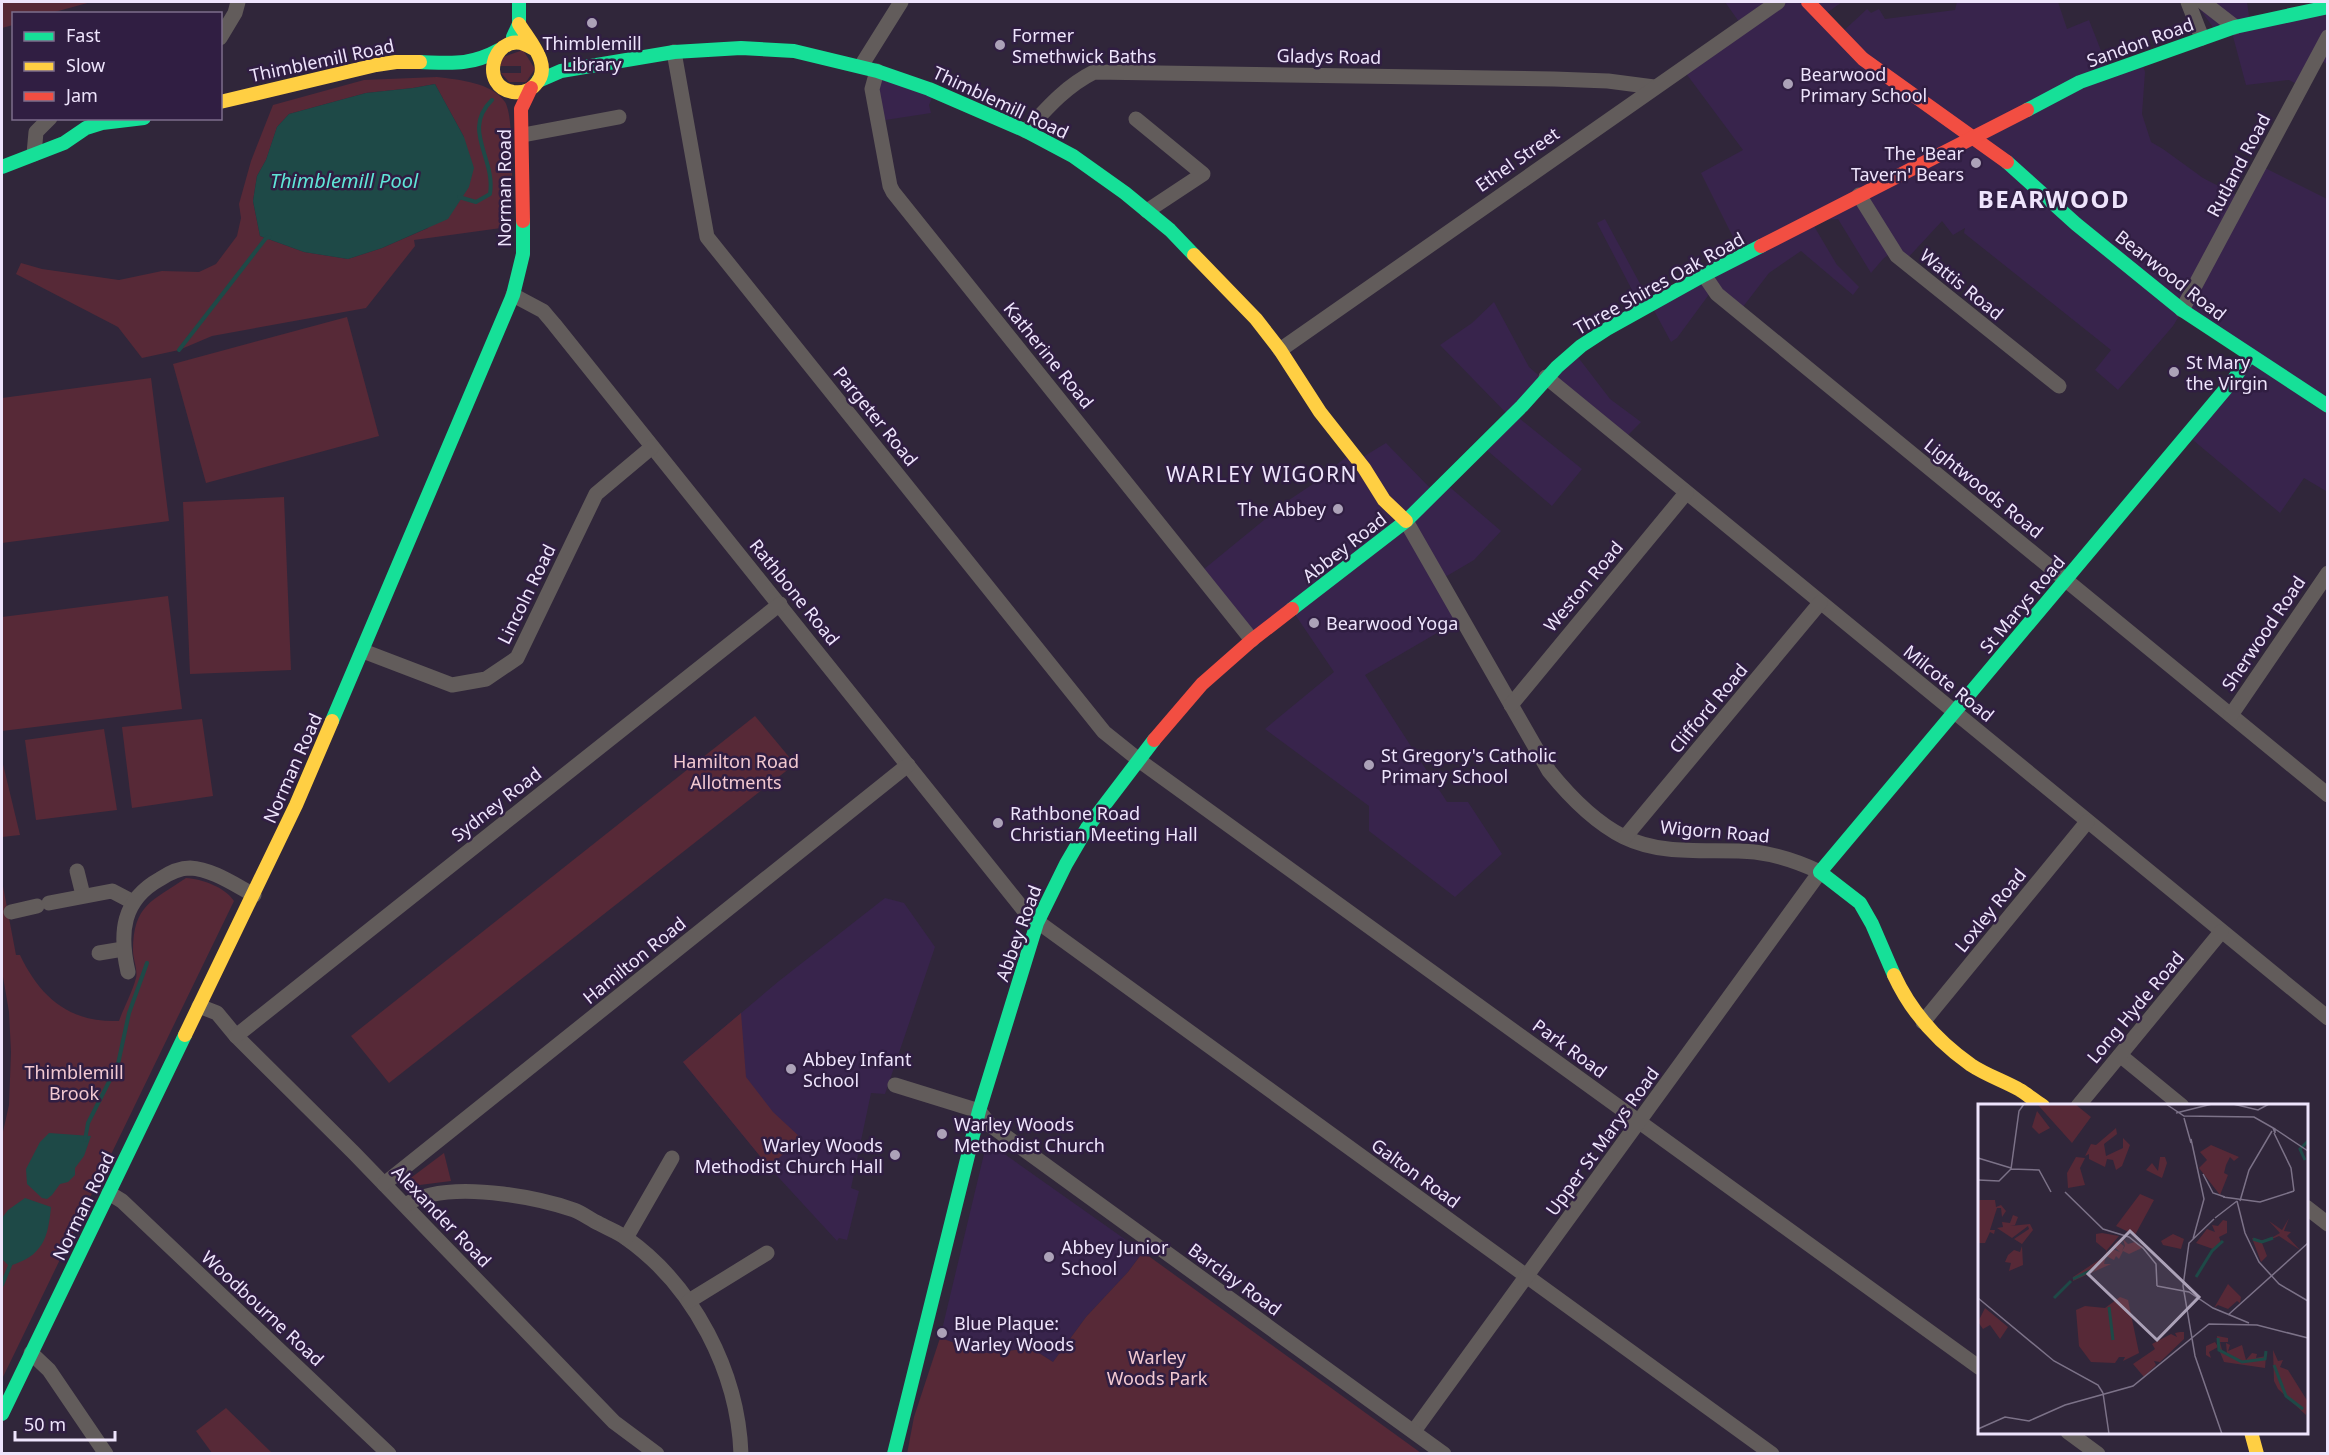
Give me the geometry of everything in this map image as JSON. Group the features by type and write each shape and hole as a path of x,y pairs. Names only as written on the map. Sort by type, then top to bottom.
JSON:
{"street":[{"path":"222,35 235,14 238,2"},
{"path":"519,2 519,24 513,37 493,62 494,77 500,86 508,91 522,92 535,85 542,65 519,24"},
{"path":"861,66 901,2"},
{"name":"Ethel Street","path":"1280,350 1778,2"},
{"name":"Bearwood Road","path":"1808,2 1863,59 2010,164 2076,224 2182,310 2328,406"},
{"path":"2188,2 2202,38"},
{"path":"2203,2 2235,27"},
{"name":"Sandon Road","path":"1974,137 2080,82 2235,27 2328,8"},
{"name":"Rutland Road","path":"2182,310 2328,37"},
{"path":"503,47 520,43 537,53 553,68 561,71"},
{"name":"Thimblemill Road","path":"222,102 376,65 396,62 468,63 485,58 503,47"},
{"name":"Thimblemill Road","path":"535,85 561,71 674,52 741,48 794,51 877,71 928,89 1026,131 1072,156 1147,211 1170,230 1221,282 1280,350 1320,412 1364,468 1384,500 1406,521"},
{"name":"Pargeter Road","path":"674,52 707,237 1104,732 1138,759"},
{"name":"Thimblemill Road","path":"468,63 494,77"},
{"name":"Katherine Road","path":"877,71 872,89 893,192 1252,640"},
{"name":"Gladys Road","path":"1026,131 1050,103 1076,81 1094,72 1554,79 1608,81 1654,87"},
{"name":"Norman Road","path":"2,1414 296,805 513,295 523,254 521,109 524,99 535,85"},
{"name":"Norman Road","path":"508,91 521,109"},
{"path":"523,135 619,117"},
{"path":"1136,118 1203,174 1147,211"},
{"path":"34,154 36,132 48,120"},
{"path":"2,167 64,143 86,128 102,123 139,120"},
{"path":"107,137 139,120"},
{"name":"Three Shires Oak Road","path":"1406,521 1522,406 1567,357 1606,329 1704,275 1859,195 1941,156 1974,137"},
{"path":"64,143 92,141"},
{"name":"Wattis Road","path":"1859,195 1897,256 2059,386"},
{"name":"Lightwoods Road","path":"1704,275 1718,294 2328,795"},
{"name":"Rathbone Road","path":"513,295 543,311 1016,901 1038,923"},
{"name":"St Marys Road","path":"1820,873 2234,379 2249,356"},
{"name":"Milcote Road","path":"1546,378 2328,1018"},
{"name":"Lincoln Road","path":"363,651 452,685 486,679 517,658 596,494 652,447"},
{"name":"Weston Road","path":"1511,705 1686,493"},
{"name":"Abbey Road","path":"894,1454 979,1111 1038,923 1055,885 1087,828 1138,759 1202,684 1252,640 1406,521"},
{"name":"Wigorn Road","path":"1406,521 1549,771 1566,792 1590,814 1625,837 1661,848 1684,851 1754,852 1776,855 1796,861 1820,873 1860,903 1872,924 1905,999 1923,1022 1972,1066 2021,1091 2040,1104"},
{"name":"Sherwood Road","path":"2231,715 2328,573"},
{"name":"Clifford Road","path":"1625,837 1820,603"},
{"name":"Sydney Road","path":"236,1036 780,604"},
{"name":"Park Road","path":"1138,759 1978,1367"},
{"name":"Hamilton Road","path":"384,1184 908,765"},
{"name":"Loxley Road","path":"1923,1022 2087,822"},
{"path":"128,972 123,949 125,922 134,902 150,884 174,871 189,868 209,873 254,895"},
{"path":"77,871 83,895"},
{"name":"Upper St Marys Road","path":"1414,1431 1820,873"},
{"path":"11,912 83,895 112,891 134,902"},
{"name":"Galton Road","path":"1038,923 1772,1454"},
{"name":"Long Hyde Road","path":"2080,1104 2221,932"},
{"path":"99,953 123,949"},
{"name":"Alexander Road","path":"199,1006 217,1013 236,1036 405,1205 614,1422 657,1454"},
{"path":"2121,1056 2180,1104"},
{"path":"895,1085 979,1111"},
{"name":"Barclay Road","path":"979,1111 990,1125 1444,1454"},
{"path":"626,1238 672,1158"},
{"path":"405,1205 419,1197 481,1191 532,1198 576,1210 626,1238 651,1259 689,1301 711,1336 731,1391 740,1432 741,1454"},
{"name":"Woodbourne Road","path":"109,1193 122,1201 390,1454"},
{"path":"2308,1208 2328,1224"},
{"path":"689,1301 767,1253"},
{"path":"30,1353 49,1370 106,1454"},
{"path":"2071,1434 2097,1454"},
{"path":"2252,1434 2257,1454"}],"shaded area":[{"path":"1725,2 1842,2 1821,17 1838,36 1867,9 1871,13 1879,9 1885,19 1955,10 1957,2 2058,2 2067,29 2089,20 2109,71 2141,60 2145,72 2142,114 2151,142 2203,178 2242,198 2259,165 2327,199 2326,491 2304,478 2280,513 2187,435 2249,356 2182,311 2173,326 2118,390 2095,370 2111,350 1964,233 1965,228 1953,235 1942,221 1904,262 1893,251 1871,273 1838,219 1811,221 1837,265 1859,287 1853,295 1801,251 1769,273 1739,312 1713,289 1677,338 1671,342 1651,305 1642,309 1597,223 1605,219 1651,304 1742,255 1701,173 1743,150 1682,68 1742,26"},
{"path":"2195,2 2247,2 2250,23 2327,7 2327,64 2316,58 2301,86 2289,80 2246,85 2231,29 2217,33"},
{"path":"877,71 935,91 929,105 931,113 879,121"},
{"path":"1494,302 1529,367 1544,380 1514,414 1582,469 1552,506 1482,446 1510,417 1440,345 1472,323"},
{"path":"1574,352 1610,399 1641,422 1622,441 1546,378"},
{"path":"1386,443 1435,493 1445,483 1501,531 1474,560 1440,580 1461,619 1365,675 1447,802 1468,802 1502,854 1455,897 1369,831 1369,806 1265,729 1334,672 1292,610 1252,640 1198,574 1286,502 1313,484 1351,453 1358,460"},
{"name":"Abbey Infant School","path":"885,898 904,903 935,947 885,1094 871,1093 851,1188 859,1191 847,1240 839,1238 837,1241 769,1167 683,1062 779,981"},
{"name":"Abbey Junior School","path":"996,1148 1143,1252 1128,1272 1086,1317 1053,1362 1039,1353 1026,1349 987,1353 940,1338 984,1154 989,1149"}],"green space":[{"path":"2,2 91,2 55,12 12,12 12,25 2,28"},
{"path":"523,50 535,69 526,82 509,82 501,73 521,73 521,66 500,66 503,57"},
{"path":"437,77 455,79 483,86 499,95 505,102 510,120 513,199 505,201 501,228 414,240 415,246 366,308 212,336 179,350 142,358 118,327 16,274 21,263 42,269 119,280 162,271 199,272 216,264 237,236 241,218 239,204 251,161 273,105 364,80","holes":["435,84 464,137 428,228 382,248 348,259 304,252 260,236 253,201 257,176 266,160 277,127 289,114 366,93"]},
{"path":"347,317 379,436 206,483 173,364"},
{"path":"151,378 169,521 2,543 2,398"},
{"path":"284,497 291,670 190,674 183,502"},
{"path":"168,596 182,709 2,731 2,617"},
{"name":"Hamilton Road Allotments","path":"755,716 795,764 389,1083 351,1036"},
{"path":"202,719 213,796 132,808 122,727"},
{"path":"104,729 117,810 36,820 25,740"},
{"path":"2,760 20,835 2,837"},
{"name":"Thimblemill Brook","path":"186,878 213,885 234,901 2,1379 2,1136 9,1105 11,1052 9,1012 2,971 2,881 16,955 20,955 47,995 71,1012 101,1020 119,1021 136,978 134,935 141,913 155,899"},
{"path":"741,1013 746,1077 773,1112 801,1138 769,1167 683,1062"},
{"path":"444,1153 451,1181 404,1187 404,1183"},
{"name":"Warley Woods Park","path":"1143,1252 1421,1453 907,1454 914,1417 940,1338 987,1353 1025,1349 1039,1353 1053,1362 1086,1317 1128,1272"},
{"path":"226,1408 272,1453 212,1453 196,1431"}],"water":[{"name":"Thimblemill Pool","path":"435,84 464,137 474,168 469,187 448,219 382,248 348,259 304,252 260,236 253,201 257,176 266,160 277,127 289,114 366,93"},
{"path":"49,1133 91,1136 84,1156 75,1168 75,1175 68,1182 60,1184 47,1199 42,1198 27,1184 26,1169 40,1142"},
{"path":"25,1198 51,1207 48,1228 42,1244 36,1251 20,1262 9,1266 2,1259 2,1218 8,1210"}],"waterway":[{"name":"Thimblemill Brook","path":"459,197 476,202 490,194 491,181 479,133 479,122 483,111 492,100"},
{"name":"Thimblemill Brook","path":"179,350 266,238 270,237"},
{"name":"Thimblemill Brook","path":"85,1140 88,1123 118,1064 129,1013 147,963"},
{"name":"Thimblemill Brook","path":"2,1285 11,1263"}],"traffic: fast":[{"path":"513,37 519,24 519,2"},
{"path":"2027,110 2080,82 2235,27 2328,7"},
{"path":"538,81 561,71 674,52 741,48 794,51 877,71 929,89 1026,131 1073,156 1125,193 1170,230 1194,255"},
{"path":"420,62 469,61 499,50"},
{"path":"2,167 64,143 86,128 102,123 127,120"},
{"path":"2007,162 2076,224 2182,310 2328,406"},
{"path":"332,721 513,295 523,254 523,221"},
{"path":"1292,609 1406,521 1522,406 1557,367 1581,346 1704,275 1761,246"},
{"path":"1894,975 1872,924 1860,903 1820,872 2234,379 2249,356"},
{"path":"894,1454 979,1111 1037,923 1066,864 1087,828 1154,740"},
{"path":"2,1414 185,1035"}],"traffic: slow":[{"path":"519,24 538,54 542,70 540,78 533,87 525,91 513,92 502,88 493,72 497,54 511,43 521,43 534,49"},
{"path":"222,102 376,65 420,62"},
{"path":"1194,255 1256,319 1280,350 1320,412 1364,468 1384,500 1406,521"},
{"path":"185,1035 296,805 332,721"},
{"path":"1894,975 1908,1001 1926,1025 1947,1046 1971,1065 2020,1090 2040,1104"},
{"path":"2252,1434 2257,1454"}],"traffic: jam":[{"path":"1808,2 1863,59 2007,162"},
{"path":"523,221 521,109 531,88"},
{"path":"1761,246 2027,110"},
{"path":"1154,740 1202,684 1292,609"}],"place":[{"name":"Thimblemill Library","path":"592,23"},
{"name":"Former Smethwick Baths","path":"1000,45"},
{"name":"Bearwood Primary School","path":"1788,84"},
{"name":"The 'Bear Tavern' Bears","path":"1976,163"},
{"name":"St Mary the Virgin","path":"2174,372"},
{"name":"The Abbey","path":"1338,509"},
{"name":"Bearwood Yoga","path":"1314,623"},
{"name":"St Gregory's Catholic Primary School","path":"1369,765"},
{"name":"Rathbone Road Christian Meeting Hall","path":"998,823"},
{"name":"Abbey Infant School","path":"791,1069"},
{"name":"Warley Woods Methodist Church","path":"942,1134"},
{"name":"Warley Woods Methodist Church Hall","path":"895,1155"},
{"name":"Abbey Junior School","path":"1049,1257"},
{"name":"Blue Plaque: Warley Woods","path":"942,1333"}],"district":[{"name":"BEARWOOD","path":"2054,198"},
{"name":"WARLEY WIGORN","path":"1262,474"}]}
